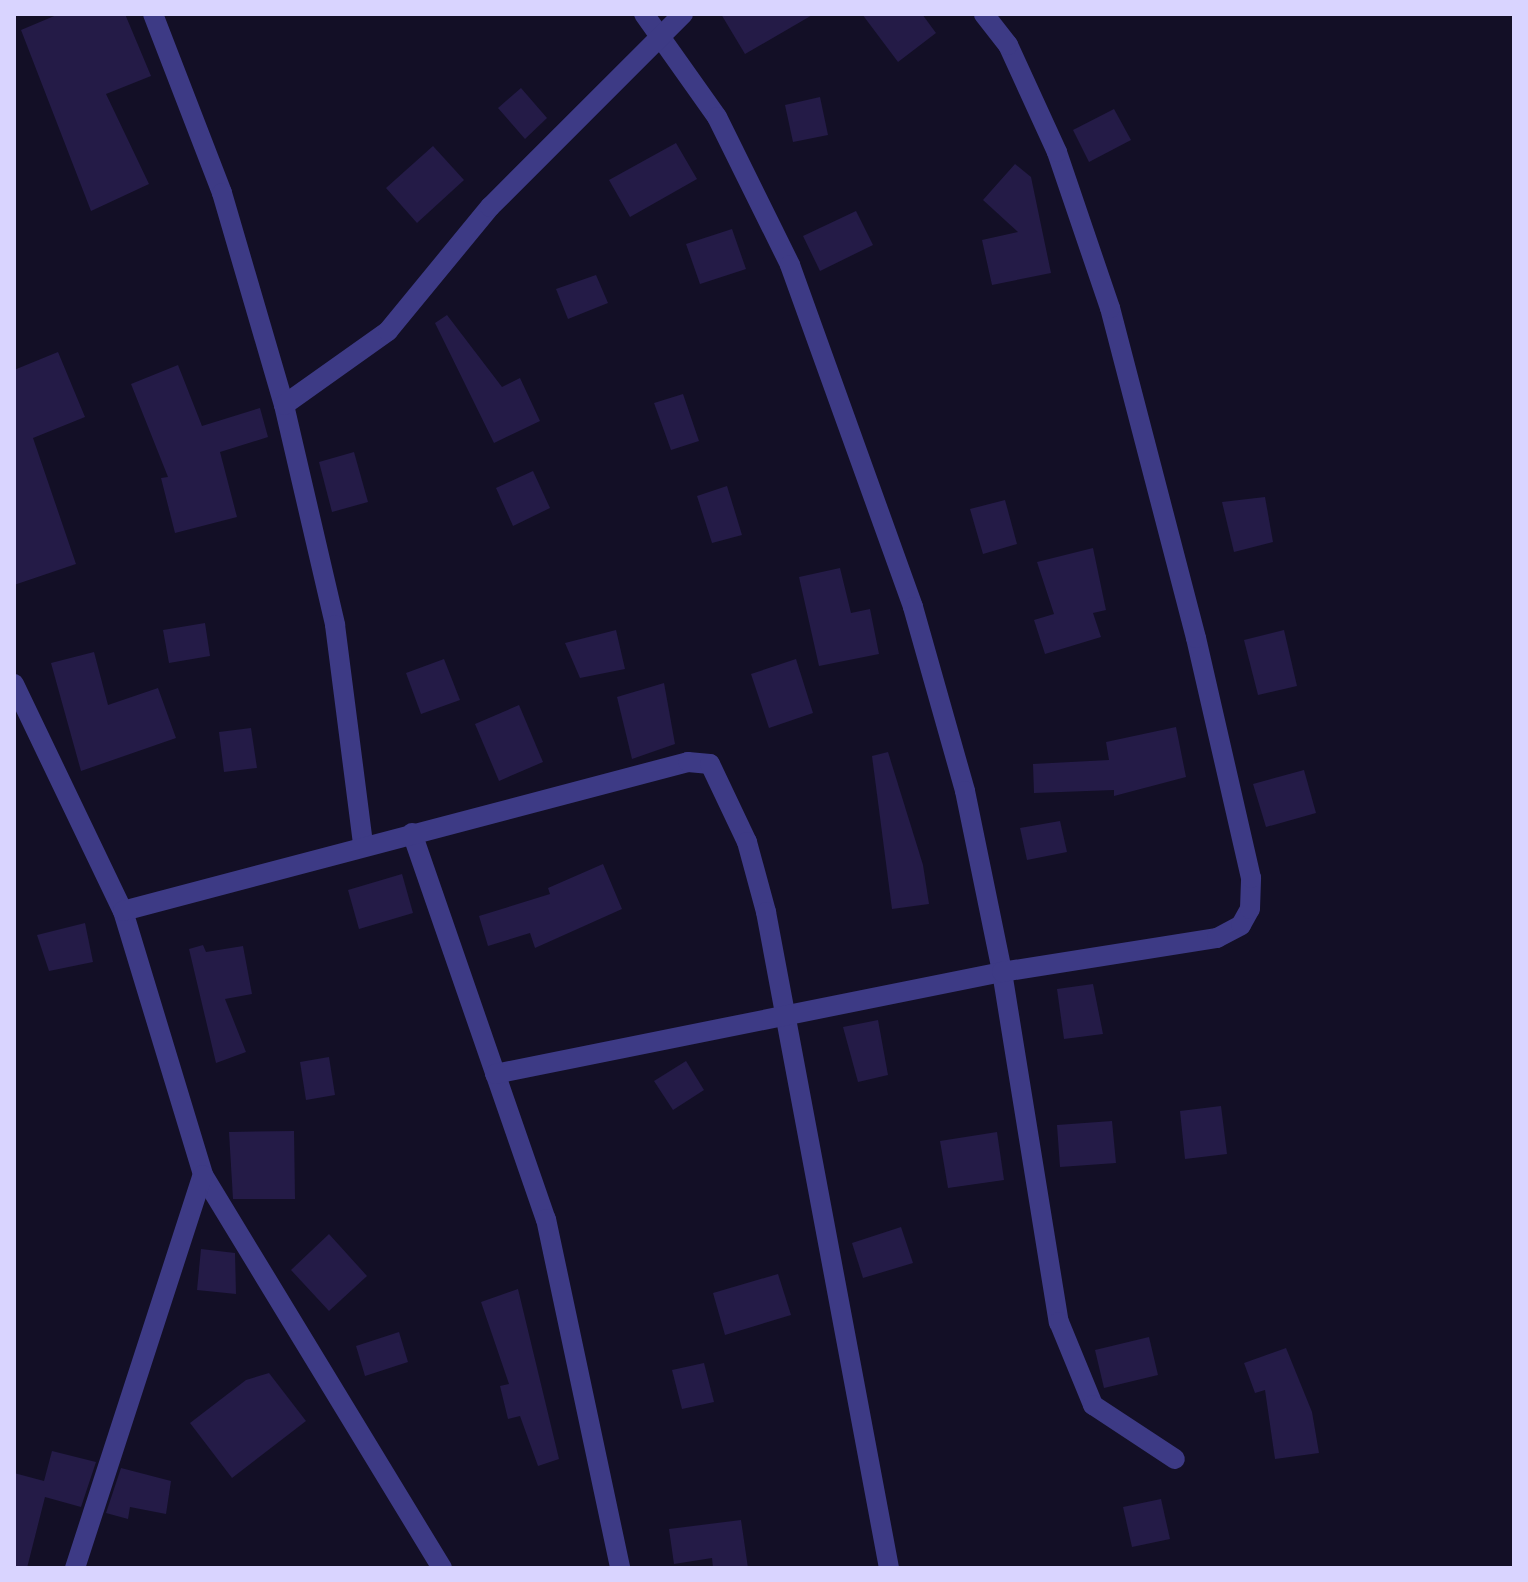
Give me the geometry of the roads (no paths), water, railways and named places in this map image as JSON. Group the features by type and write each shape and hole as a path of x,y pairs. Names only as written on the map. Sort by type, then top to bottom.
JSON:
{"street":[{"path":"153,14 222,193 284,405 335,625 363,844"},
{"path":"644,14 717,117 790,265 913,607 965,791 1002,972 1059,1322 1093,1405 1175,1459"},
{"path":"284,405 388,331 490,207 683,14"},
{"path":"495,1074 1002,972 1217,938 1241,925 1250,909 1251,878 1110,308 1057,152 1008,45 984,14"},
{"path":"14,684 123,911 203,1175 442,1568"},
{"path":"123,911 363,844 705,761 747,842 889,1568"},
{"path":"412,833 546,1219 620,1568"},
{"path":"75,1568 203,1175"}]}
